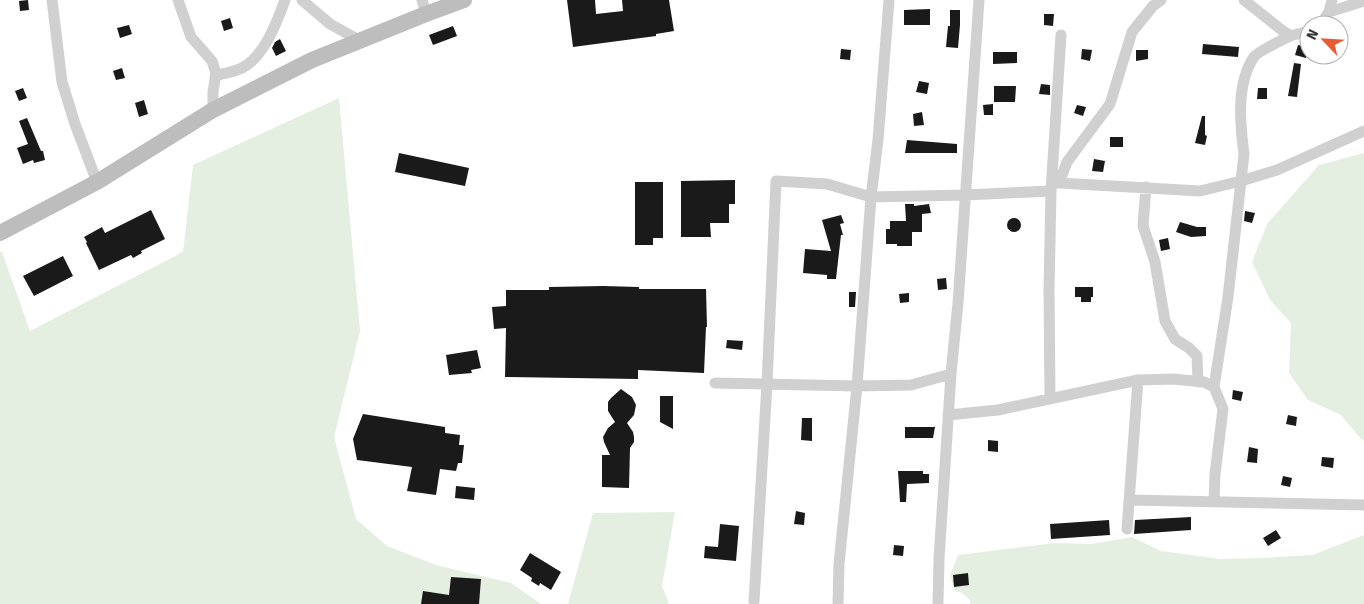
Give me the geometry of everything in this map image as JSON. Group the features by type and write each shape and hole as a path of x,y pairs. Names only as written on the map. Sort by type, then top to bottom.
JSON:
{"street":[{"path":"52,0 62,82 97,182"},
{"path":"178,0 191,37 212,61 216,73 213,110"},
{"path":"215,76 242,68 258,56 275,27 285,0"},
{"path":"302,0 330,24 359,40"},
{"path":"0,233 97,182 213,110 312,60 359,40 424,7 464,0"},
{"path":"838,604 839,564 857,386 889,0"},
{"path":"938,604 948,415 958,303 978,0"},
{"path":"1161,0 1153,6 1132,32 1110,104 1067,162 1059,183 1200,191 1277,170 1364,132"},
{"path":"1244,0 1291,36"},
{"path":"1330,6 1364,1"},
{"path":"1214,502 1215,474 1223,409 1214,387 1228,297 1244,154 1241,134 1241,90 1245,75 1255,55 1299,34"},
{"path":"1050,399 1049,291 1051,191 1061,35"},
{"path":"754,601 767,384 776,181 827,184 872,197 1051,191"},
{"path":"1146,187 1144,226 1155,262 1165,321 1175,339 1197,356 1198,382"},
{"path":"715,383 910,386 951,374"},
{"path":"948,415 998,410 1138,380 1173,379 1198,382 1214,387"},
{"path":"1127,529 1138,380"},
{"path":"1129,500 1364,505"}],"green space":[{"path":"339,98 360,331 334,437 356,519 387,546 436,565 511,583 541,604 0,604 0,252 2,252 30,331 183,252 193,165"},
{"path":"1364,153 1364,441 1341,415 1308,400 1289,373 1291,323 1270,300 1252,262 1267,224 1319,165"},
{"path":"675,512 662,586 669,604 568,604 593,513"},
{"path":"1364,535 1364,604 970,604 970,600 962,593 955,591 950,575 958,555 1054,543 1091,544 1132,537 1161,551 1220,559 1262,558 1312,555"}],"building":[{"path":"28,0 29,10 20,11 19,1"},
{"path":"567,0 595,0 596,14 623,11 622,0 669,0 674,31 656,34 656,36 573,47"},
{"path":"930,9 930,25 904,25 904,10"},
{"path":"950,10 960,10 958,48 946,47 948,26 950,26"},
{"path":"1044,14 1054,14 1053,26 1044,25"},
{"path":"230,18 233,28 224,31 221,21"},
{"path":"129,25 132,34 120,38 117,28"},
{"path":"453,26 457,36 433,45 429,35"},
{"path":"280,39 286,51 276,56 272,48 275,42"},
{"path":"1203,44 1239,47 1238,57 1202,54"},
{"path":"1298,45 1299,45 1299,56 1295,55"},
{"path":"841,49 851,50 850,60 840,59"},
{"path":"1082,49 1092,50 1090,61 1081,59"},
{"path":"1136,50 1148,50 1148,59 1136,61"},
{"path":"993,52 1017,52 1017,63 993,64"},
{"path":"1294,63 1299,64 1301,65 1297,97 1288,96"},
{"path":"122,68 125,78 116,80 113,71"},
{"path":"919,81 929,83 927,94 916,92"},
{"path":"1041,84 1050,85 1050,95 1039,94"},
{"path":"994,86 1016,86 1015,102 994,102"},
{"path":"23,88 27,98 19,101 15,91"},
{"path":"1258,88 1267,88 1267,99 1257,99"},
{"path":"144,100 148,114 139,117 135,103"},
{"path":"993,104 993,115 984,115 983,105"},
{"path":"1077,105 1086,107 1083,116 1074,113"},
{"path":"922,112 924,125 914,126 913,114"},
{"path":"1202,116 1205,116 1205,135 1207,136 1205,145 1195,143"},
{"path":"27,118 41,151 43,151 45,160 34,163 33,160 23,164 17,148 28,144 19,121"},
{"path":"1110,137 1123,137 1123,147 1110,147"},
{"path":"907,140 957,144 957,153 905,153"},
{"path":"399,153 469,168 465,186 395,172"},
{"path":"1094,159 1105,161 1103,172 1092,171"},
{"path":"735,180 735,204 729,204 729,223 710,223 711,237 681,237 681,181"},
{"path":"635,182 663,182 663,238 653,238 653,245 635,245"},
{"path":"905,204 914,204 914,206 929,204 931,213 922,214 922,232 912,232 912,246 886,244 886,229 890,229 890,221 906,221"},
{"path":"151,210 165,239 141,251 142,253 133,258 131,255 99,270 84,237 102,227 105,233"},
{"path":"1245,211 1255,213 1252,223 1244,221"},
{"path":"841,215 844,223 840,224 843,235 841,235 836,279 827,279 827,275 803,273 805,249 831,251 822,220"},
{"path":"1014,218 1019,220 1021,225 1019,230 1014,232 1009,230 1007,225 1009,220"},
{"path":"1180,222 1197,227 1206,227 1206,236 1191,237 1176,232"},
{"path":"1168,238 1170,249 1161,251 1159,240"},
{"path":"63,256 73,276 34,296 23,276"},
{"path":"946,278 947,289 938,290 937,279"},
{"path":"549,287 639,287 639,289 706,289 707,327 704,373 638,370 638,379 505,377 506,328 494,329 492,307 506,306 506,290 549,290"},
{"path":"1075,287 1093,287 1091,302 1081,302 1081,297 1075,297"},
{"path":"849,292 856,292 855,307 849,307"},
{"path":"909,293 909,302 900,303 899,294"},
{"path":"727,340 743,341 742,350 726,348"},
{"path":"477,350 481,368 471,370 472,373 449,375 446,355"},
{"path":"621,389 632,397 636,405 634,415 627,423 634,437 634,442 630,448 629,488 602,487 602,455 610,455 603,437 608,428 615,422 608,411 608,402"},
{"path":"1233,390 1243,392 1241,401 1232,399"},
{"path":"660,396 673,396 673,429 660,422"},
{"path":"363,414 445,427 445,433 460,435 459,445 464,445 462,463 458,463 456,471 440,469 436,495 407,491 412,467 357,460 353,439"},
{"path":"1288,415 1297,417 1296,426 1286,424"},
{"path":"802,418 812,418 812,441 801,440"},
{"path":"905,427 935,427 933,438 905,438"},
{"path":"988,440 998,441 998,452 988,451"},
{"path":"1249,447 1258,449 1257,463 1247,462"},
{"path":"1322,457 1334,458 1333,468 1321,466"},
{"path":"898,471 923,471 923,474 929,474 929,483 907,484 906,502 900,502"},
{"path":"1283,476 1292,478 1290,487 1281,485"},
{"path":"456,486 475,488 474,500 455,498"},
{"path":"796,511 805,513 804,525 794,524"},
{"path":"1191,517 1191,530 1134,534 1135,520"},
{"path":"1109,520 1110,535 1051,539 1050,524"},
{"path":"720,524 739,526 736,561 704,558 705,546 718,547"},
{"path":"1276,530 1281,538 1268,546 1263,538"},
{"path":"894,545 904,546 903,556 893,555"},
{"path":"530,553 561,572 551,590 540,583 539,586 531,581 532,578 520,570"},
{"path":"968,573 969,585 954,587 953,575"},
{"path":"451,577 481,579 479,604 421,604 423,591 449,595"}]}
